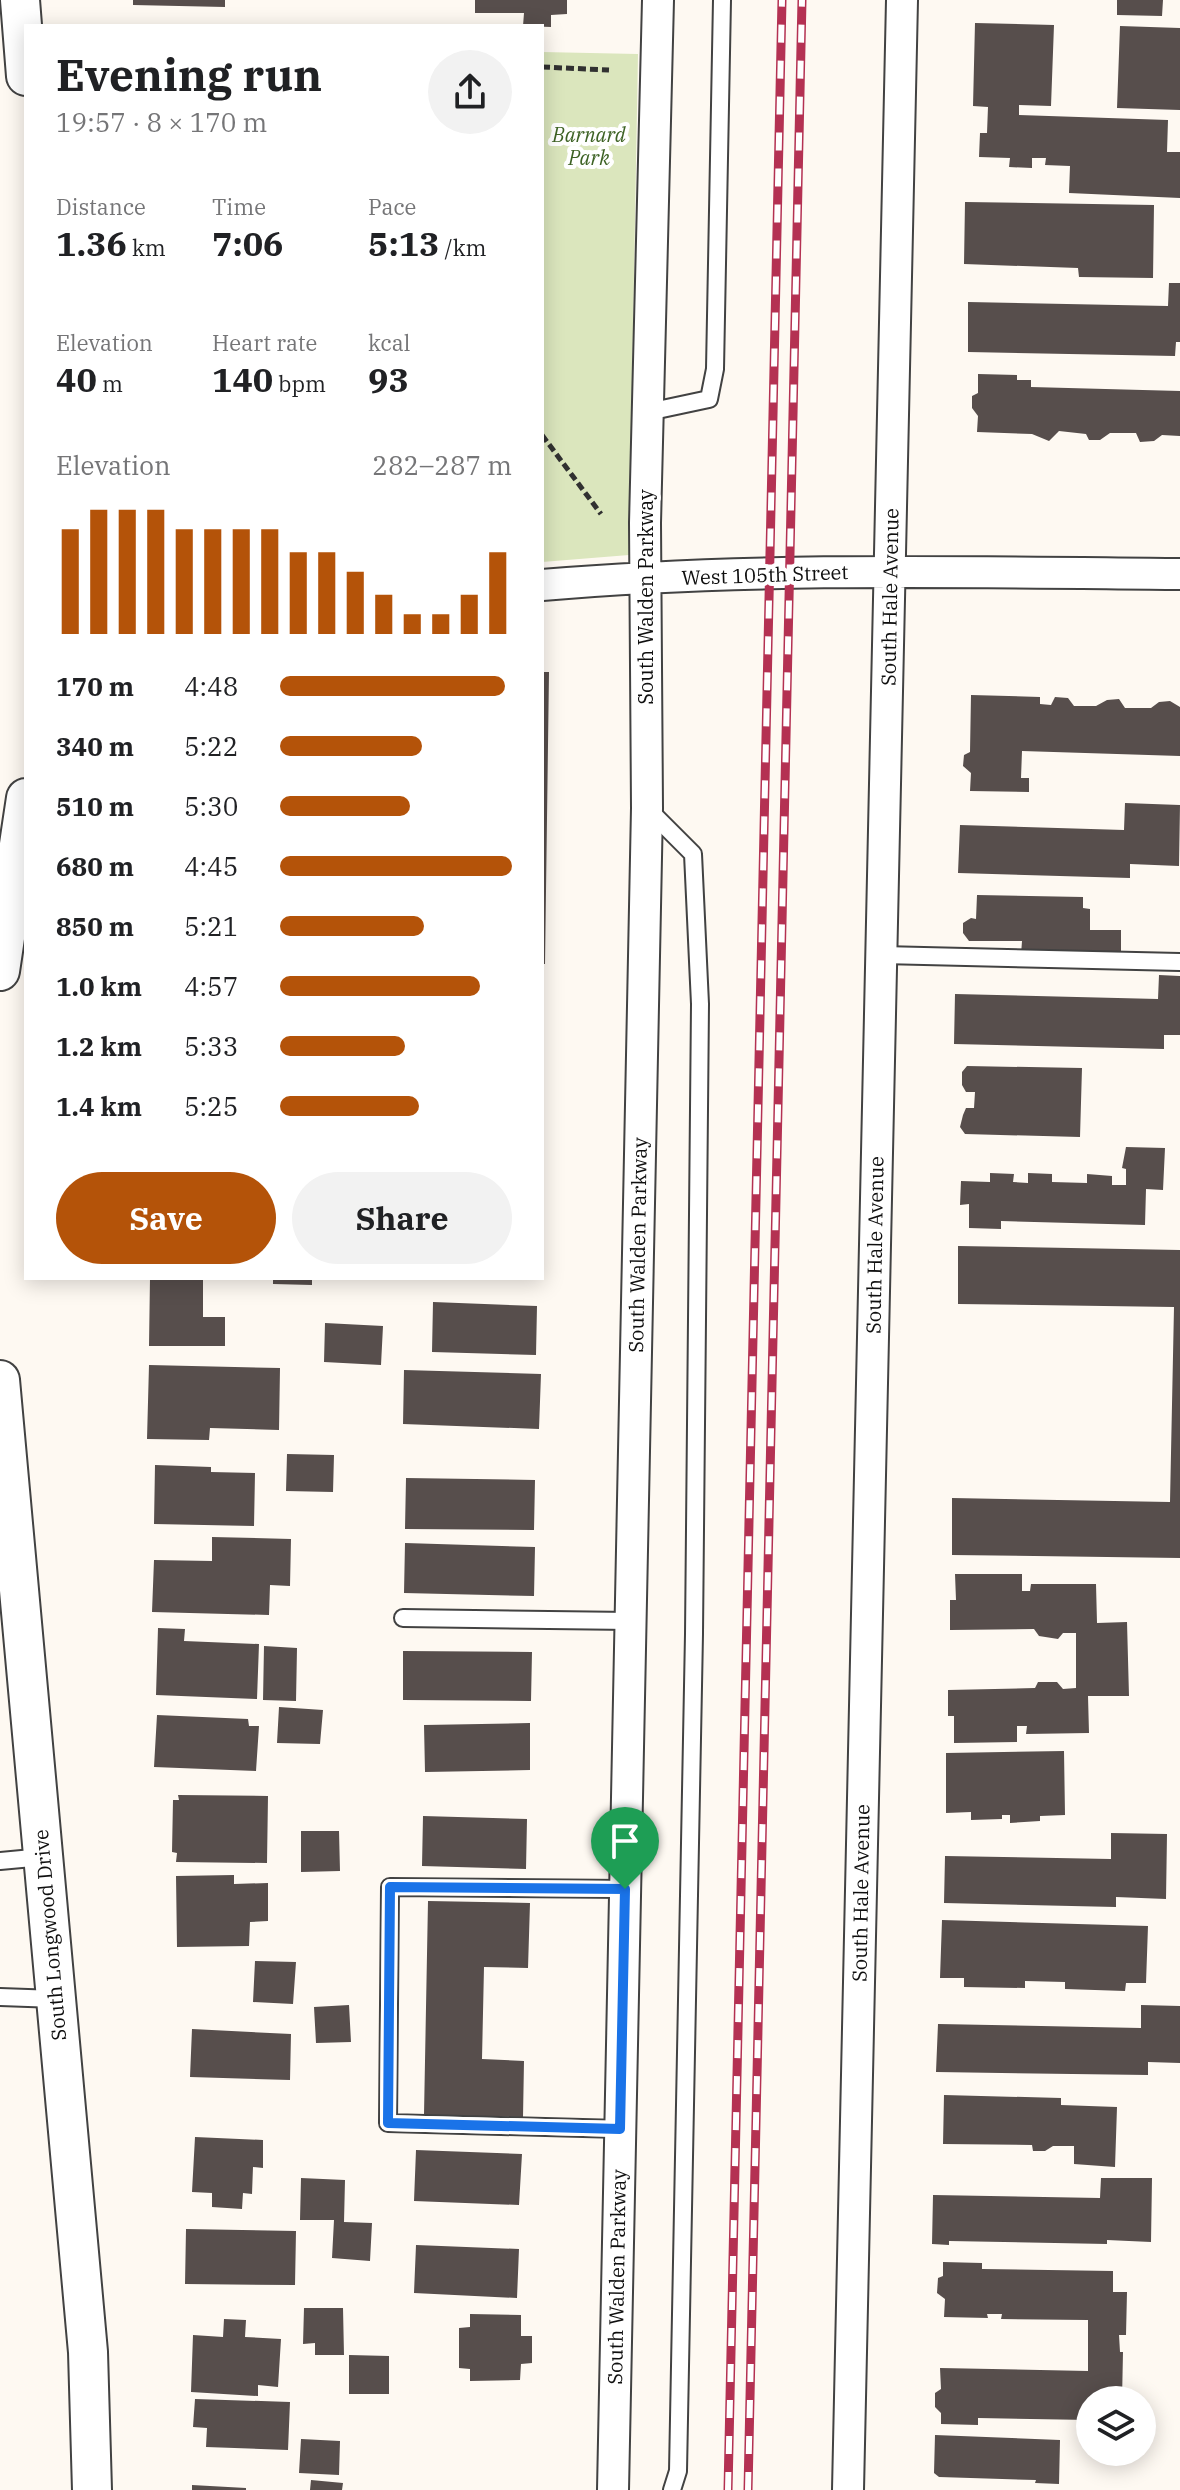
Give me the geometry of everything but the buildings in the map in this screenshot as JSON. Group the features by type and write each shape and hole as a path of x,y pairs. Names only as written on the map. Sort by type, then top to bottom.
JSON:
{"street":[{"path":"20,0 24,51"},
{"name":"South Walden Parkway","path":"613,2490 647,808 645,578 658,0"},
{"name":"South Hale Avenue","path":"848,2490 902,0"},
{"name":"West 105th Street","path":"544,585 645,578 890,571 1180,574"},
{"path":"0,971 24,811"},
{"name":"South Longwood Drive","path":"0,1380 88,2352 92,2490"}],"lane":[{"path":"648,412 709,399 712,384 722,0"},
{"path":"647,808 693,854 700,1004 694,1634 679,2440 678,2471 672,2490"},
{"path":"882,955 1180,962"},
{"path":"403,1618 631,1621"},
{"path":"0,1861 43,1857"},
{"path":"620,2129 388,2123 390,1887 625,1889"},
{"path":"0,1997 56,1999"}],"path":[{"path":"544,67 609,70"},
{"path":"544,438 601,514"}],"green space":[{"name":"Barnard Park","path":"544,52 638,54 629,555 544,562"}],"railway":[{"path":"728,2490 782,0"},
{"path":"748,2490 802,0"}],"route":[{"path":"390,1887 625,1889 620,2129 388,2123 390,1887"}]}
